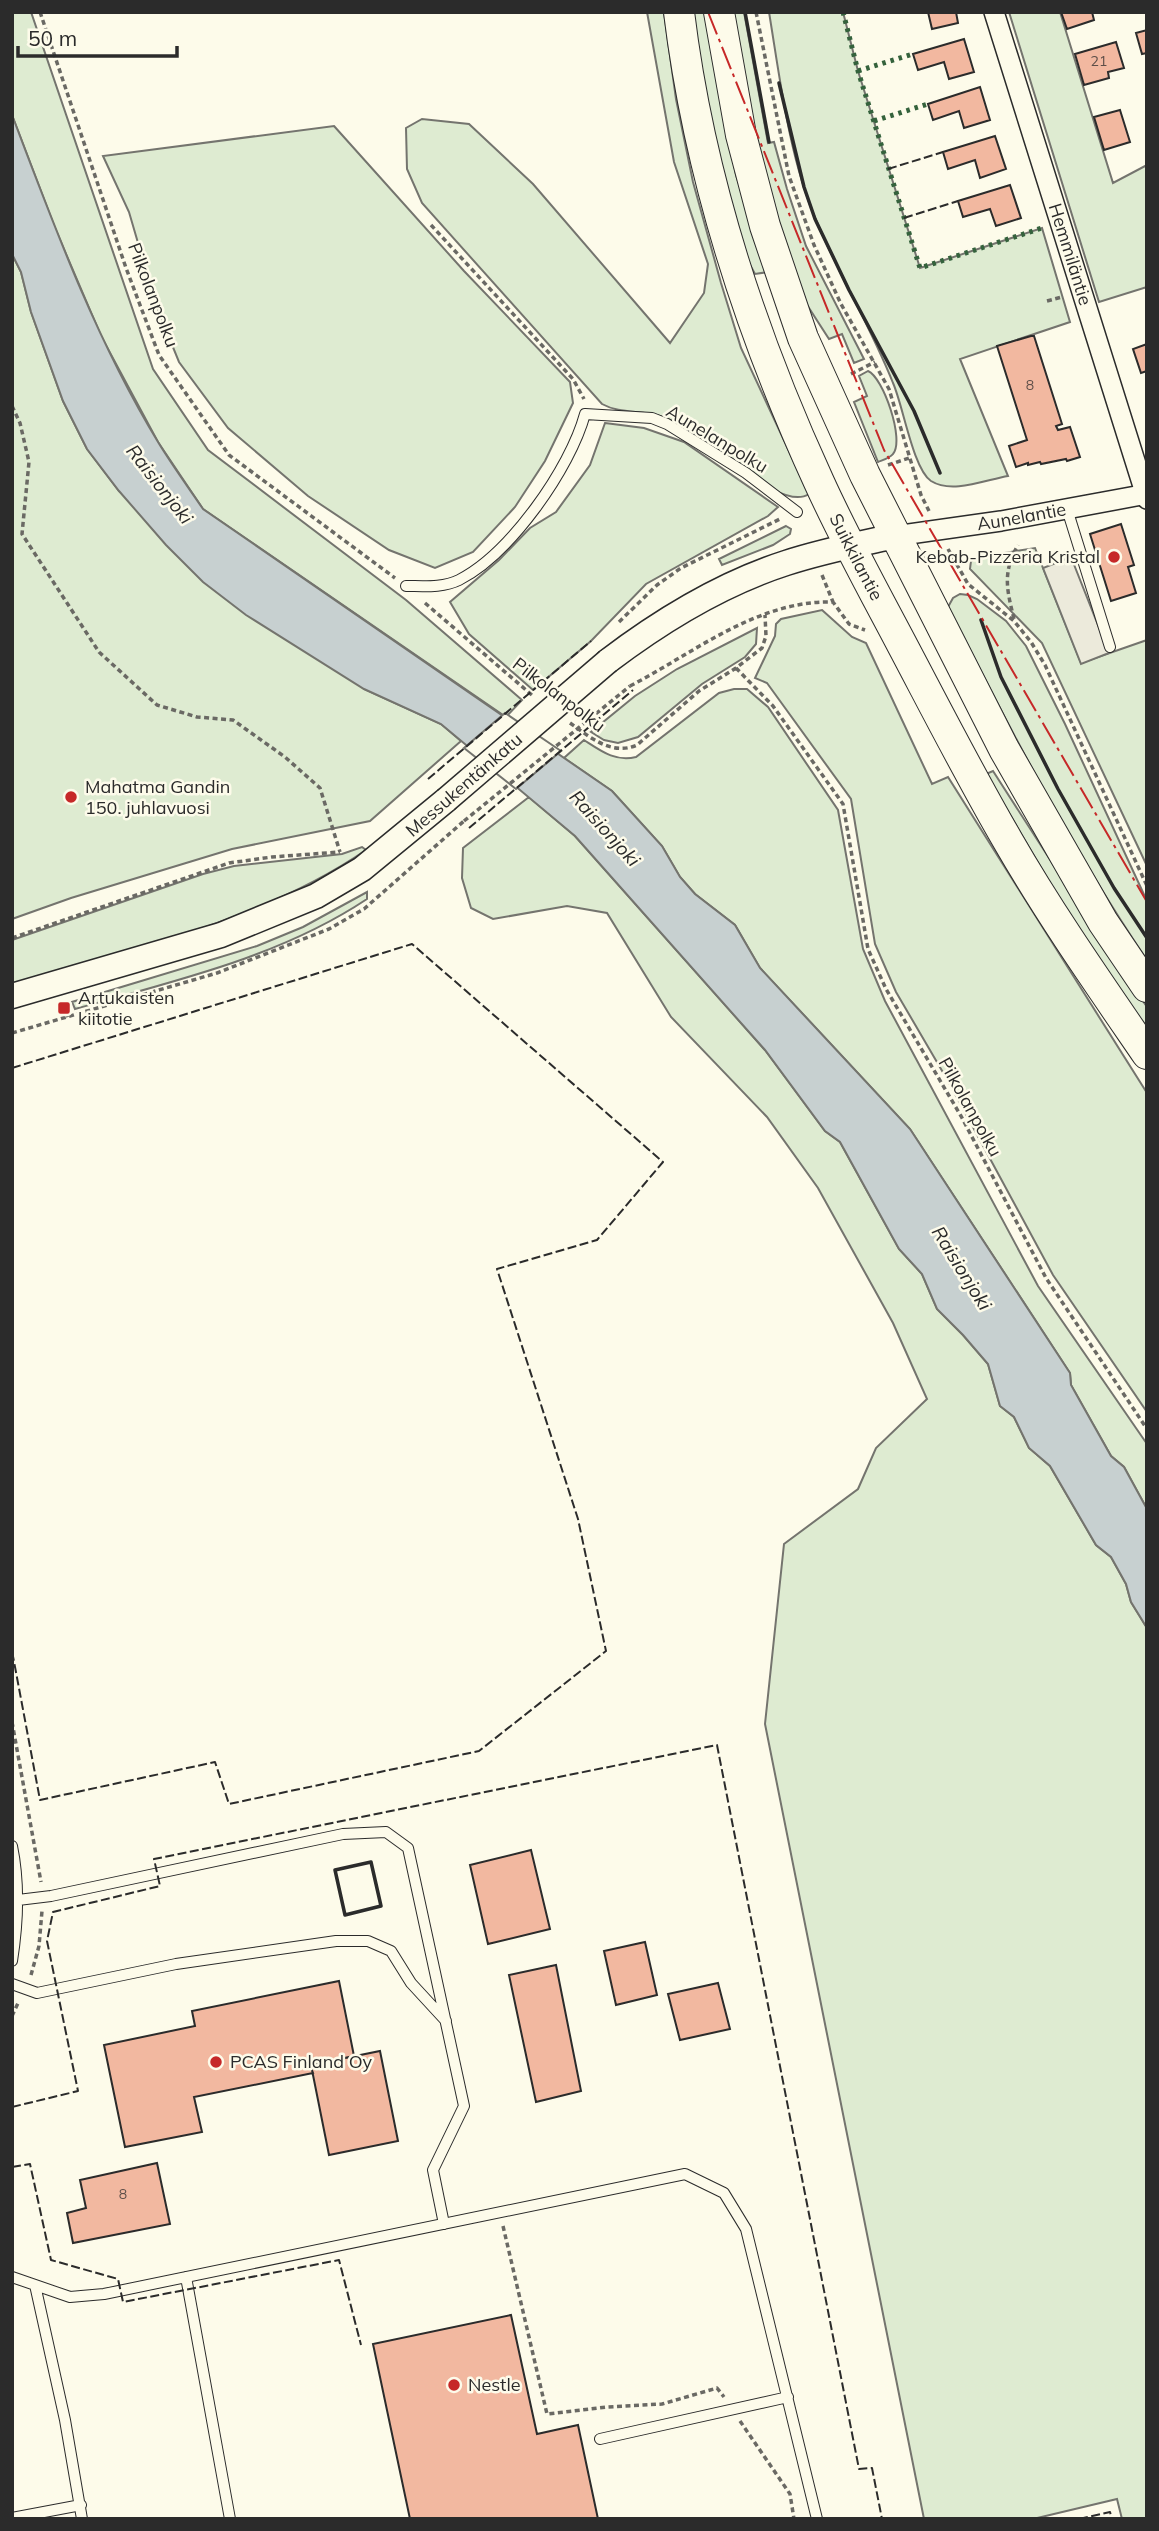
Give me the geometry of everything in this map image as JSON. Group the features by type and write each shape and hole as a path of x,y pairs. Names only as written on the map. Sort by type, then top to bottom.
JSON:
{"main road":[{"name":"Suikkilantie","path":"679,12 701,146 736,270 763,351 820,485 1009,843 1147,1054"},
{"path":"719,12 741,135 765,226 803,338 865,475 963,671 1103,922 1147,987"}],"street":[{"name":"Hemmiläntie","path":"995,12 1146,496"},
{"name":"Aunelantie","path":"895,536 1146,496"},
{"name":"Messukentänkatu","path":"12,996 221,935 316,896 362,869 608,661 662,621 692,604 782,564 895,536"}],"lane":[{"path":"405,586 457,582 508,541 536,508 567,460 580,433 585,414"},
{"name":"Aunelanpolku","path":"585,414 652,418 667,424 746,473 797,512"},
{"path":"1067,509 1110,647"},
{"path":"18,1900 51,1896 343,1835 386,1832 408,1848 464,2106 433,2170 444,2224"},
{"path":"12,1846 18,1900 18,1926 12,1961"},
{"path":"12,1984 37,1993 176,1964 336,1941 368,1941 391,1951 411,1983 446,2022"},
{"path":"12,2277 70,2297 104,2294 685,2175 724,2193 746,2229 817,2519"},
{"path":"186,2277 230,2519"},
{"path":"35,2285 82,2519"},
{"path":"600,2440 788,2397"},
{"path":"12,2518 81,2505"}],"path":[{"name":"Pilkolanpolku","path":"40,12 126,268 159,355 229,455 405,586 521,687 542,702"},
{"path":"756,12 789,176 830,281 875,362 897,411 920,495"},
{"path":"431,225 573,379 584,396 585,414"},
{"path":"850,374 875,362"},
{"path":"12,406 20,423 29,462 22,534 99,652 157,705 197,718 233,720 285,757 320,788 340,852"},
{"path":"886,466 909,458"},
{"path":"614,627 657,585 681,568 797,512"},
{"path":"1014,621 1007,589 1007,570 1009,560 1018,545"},
{"path":"954,561 968,584 1014,621 1031,642 1045,666 1147,886"},
{"path":"464,821 630,687 718,636 795,605 833,602 849,624 867,631"},
{"path":"736,668 762,648 766,636 765,615"},
{"name":"Pilkolanpolku","path":"564,718 597,742 626,750 637,744 699,691 736,668 773,706 843,804 869,949 886,989 961,1116 1046,1278 1147,1429"},
{"path":"12,937 229,863 351,849"},
{"path":"64,1008 68,1017"},
{"path":"499,2213 547,2414 662,2404 717,2388 790,2494 794,2519"}],"green space":[{"path":"12,12 31,12 153,369 208,450 406,600 522,700 506,717 203,509 158,442 101,336 55,228 12,115"},
{"path":"647,12 664,12 676,99 693,182 741,348 809,494 788,496 763,484 676,422 653,414 616,409 602,404 422,203 407,169 406,128 422,119 469,124 533,184 670,343 704,293 708,264 674,162"},
{"path":"692,12 706,12 736,175 768,272 755,274 730,215 714,147"},
{"path":"731,12 744,12 768,143 774,142 806,246 864,359 854,363 842,334 829,339 800,294 756,144"},
{"path":"769,12 843,12 858,71 920,268 1042,228 1070,322 960,359 1008,476 969,485 939,485 931,481 919,464 897,393 807,196 786,118"},
{"path":"1009,12 1060,12 1113,183 1147,165 1147,287 1099,302"},
{"path":"334,126 464,271 570,382 573,403 545,461 515,507 473,552 435,568 389,550 308,496 228,428 179,362 157,308 129,212 103,156"},
{"path":"12,254 21,272 31,312 63,401 87,449 119,491 364,689 441,724 461,741 370,821 232,849 71,898 12,919"},
{"path":"868,371 886,396 896,436 893,454 878,462 854,402 867,396 859,376"},
{"path":"605,423 644,428 684,442 778,507 768,516 646,584 591,641 533,690 469,634 450,602 499,560 530,528 556,512 590,465"},
{"path":"786,526 791,529 790,534 773,545 722,565 719,559"},
{"path":"1035,548 1081,663 1147,640 1147,866 1042,643 970,569 971,561 980,557"},
{"path":"960,594 977,599 1006,621 1026,646 1147,901 1147,960 1067,831 948,607 953,598"},
{"path":"822,610 852,637 866,643 932,784 948,777 1147,1093 1147,1412 1053,1275 948,1081 896,992 875,944 851,799 767,683 755,678 775,636 776,624 781,619"},
{"path":"757,628 756,644 745,657 702,684 638,737 618,743 604,740 591,732 635,696 677,669"},
{"path":"747,689 768,707 838,810 863,949 885,1001 1038,1286 1147,1444 1147,1509 1124,1467 1111,1456 1071,1385 1070,1373 910,1129 760,968 735,925 695,894 680,877 662,846 612,791 564,758 584,740 615,757 636,757 719,693"},
{"path":"993,771 1147,1007 1147,1033 1091,953 986,774"},
{"path":"529,797 575,836 765,1050 825,1131 840,1142 899,1249 922,1274 937,1309 988,1364 1000,1406 1014,1417 1029,1448 1050,1466 1096,1545 1111,1557 1126,1584 1131,1602 1147,1628 1147,2519 1122,2519 1117,2499 1033,2519 924,2519 765,1724 784,1544 858,1489 876,1448 927,1399 893,1323 818,1188 767,1117 671,1017 607,913 567,906 493,919 471,908 462,878 463,848"},
{"path":"362,847 366,850 326,875 240,915 149,945 12,984 12,940 203,874 234,866 342,854"},
{"path":"367,892 367,899 334,919 262,952 188,977 75,1009 72,1002 257,946 303,927"}],"shaded area":[{"path":"1071,557 1109,653 1081,664 1043,568"}],"water":[{"name":"Raisionjoki","path":"12,115 78,282 115,363 158,442 203,509 612,791 662,846 680,877 695,894 735,925 760,968 910,1129 1070,1373 1071,1385 1111,1456 1124,1467 1147,1509 1147,1628 1131,1602 1126,1584 1111,1557 1096,1545 1050,1466 1029,1448 1014,1417 1000,1406 988,1364 937,1309 922,1274 899,1249 840,1142 825,1131 765,1050 575,836 441,724 364,689 246,615 203,582 166,545 87,449 63,401 31,312 21,272 12,254"}],"pier":[{"path":"505,713 561,751 516,789 464,748"}],"building":[{"path":"928,12 956,12 958,23 932,29"},
{"path":"1061,12 1092,12 1094,20 1067,29"},
{"path":"1147,30 1147,53 1142,54 1136,33"},
{"path":"964,39 974,72 949,79 944,62 918,70 913,54"},
{"path":"1116,42 1124,68 1108,72 1109,78 1084,85 1075,54"},
{"path":"980,87 990,120 964,128 959,111 933,120 928,104"},
{"path":"1120,110 1130,142 1104,150 1094,117"},
{"path":"995,136 1006,169 980,178 975,160 948,169 943,152"},
{"path":"1010,185 1021,218 996,226 990,209 963,217 958,201"},
{"path":"1034,336 1062,424 1056,426 1058,430 1070,427 1080,457 1016,467 1009,446 1027,440 997,346"},
{"path":"1147,344 1147,371 1141,373 1133,349"},
{"name":"Kebab-Pizzeria Kristal","path":"1121,524 1134,565 1128,567 1136,593 1111,601 1090,534"},
{"path":"531,1850 550,1929 488,1944 470,1865"},
{"path":"645,1942 657,1995 616,2005 604,1951"},
{"path":"556,1965 581,2091 536,2102 509,1975"},
{"name":"PCAS Finland Oy","path":"339,1981 354,2056 310,2065 313,2073 194,2097 202,2132 125,2147 104,2045 195,2026 192,2011"},
{"path":"718,1983 730,2029 680,2040 668,1994"},
{"path":"380,2051 398,2141 329,2155 311,2065"},
{"path":"157,2163 170,2224 73,2243 67,2213 86,2208 80,2180"},
{"name":"Nestle","path":"511,2315 537,2434 578,2425 598,2519 410,2519 373,2344"}],"hedge":[{"path":"843,12 858,71 920,268 1042,228"},
{"path":"858,71 913,54"},
{"path":"874,121 928,104"}],"fence":[{"path":"888,169 943,152"},
{"path":"904,218 958,201"},
{"path":"428,779 591,641"},
{"path":"469,828 633,690"},
{"path":"12,1068 412,944 663,1162 597,1240 497,1269 578,1519 606,1651 479,1751 229,1804 215,1762 40,1800 12,1651"},
{"path":"12,2107 78,2091 47,1941 53,1912 160,1886 154,1859 717,1745 859,2469 872,2468 882,2519"},
{"path":"12,2167 30,2164 51,2260 118,2279 123,2302 339,2260 361,2345"},
{"path":"1079,2519 1110,2512 1112,2519"}],"wall":[{"path":"745,12 769,142"},
{"path":"779,83 804,187 815,219 849,290 914,411 940,473"},
{"path":"981,620 1001,677 1058,789 1114,888 1147,938"},
{"path":"371,1862 381,1906 345,1915 335,1870 371,1862"}],"power":[{"path":"708,12 884,450 1147,902"}],"place":[{"name":"Kebab-Pizzeria Kristal","path":"1114,557"},
{"name":"Mahatma Gandin 150. juhlavuosi","path":"71,797"},
{"name":"Artukaisten kiitotie","path":"64,1008"},
{"name":"PCAS Finland Oy","path":"216,2062"},
{"name":"Nestle","path":"454,2385"}]}
